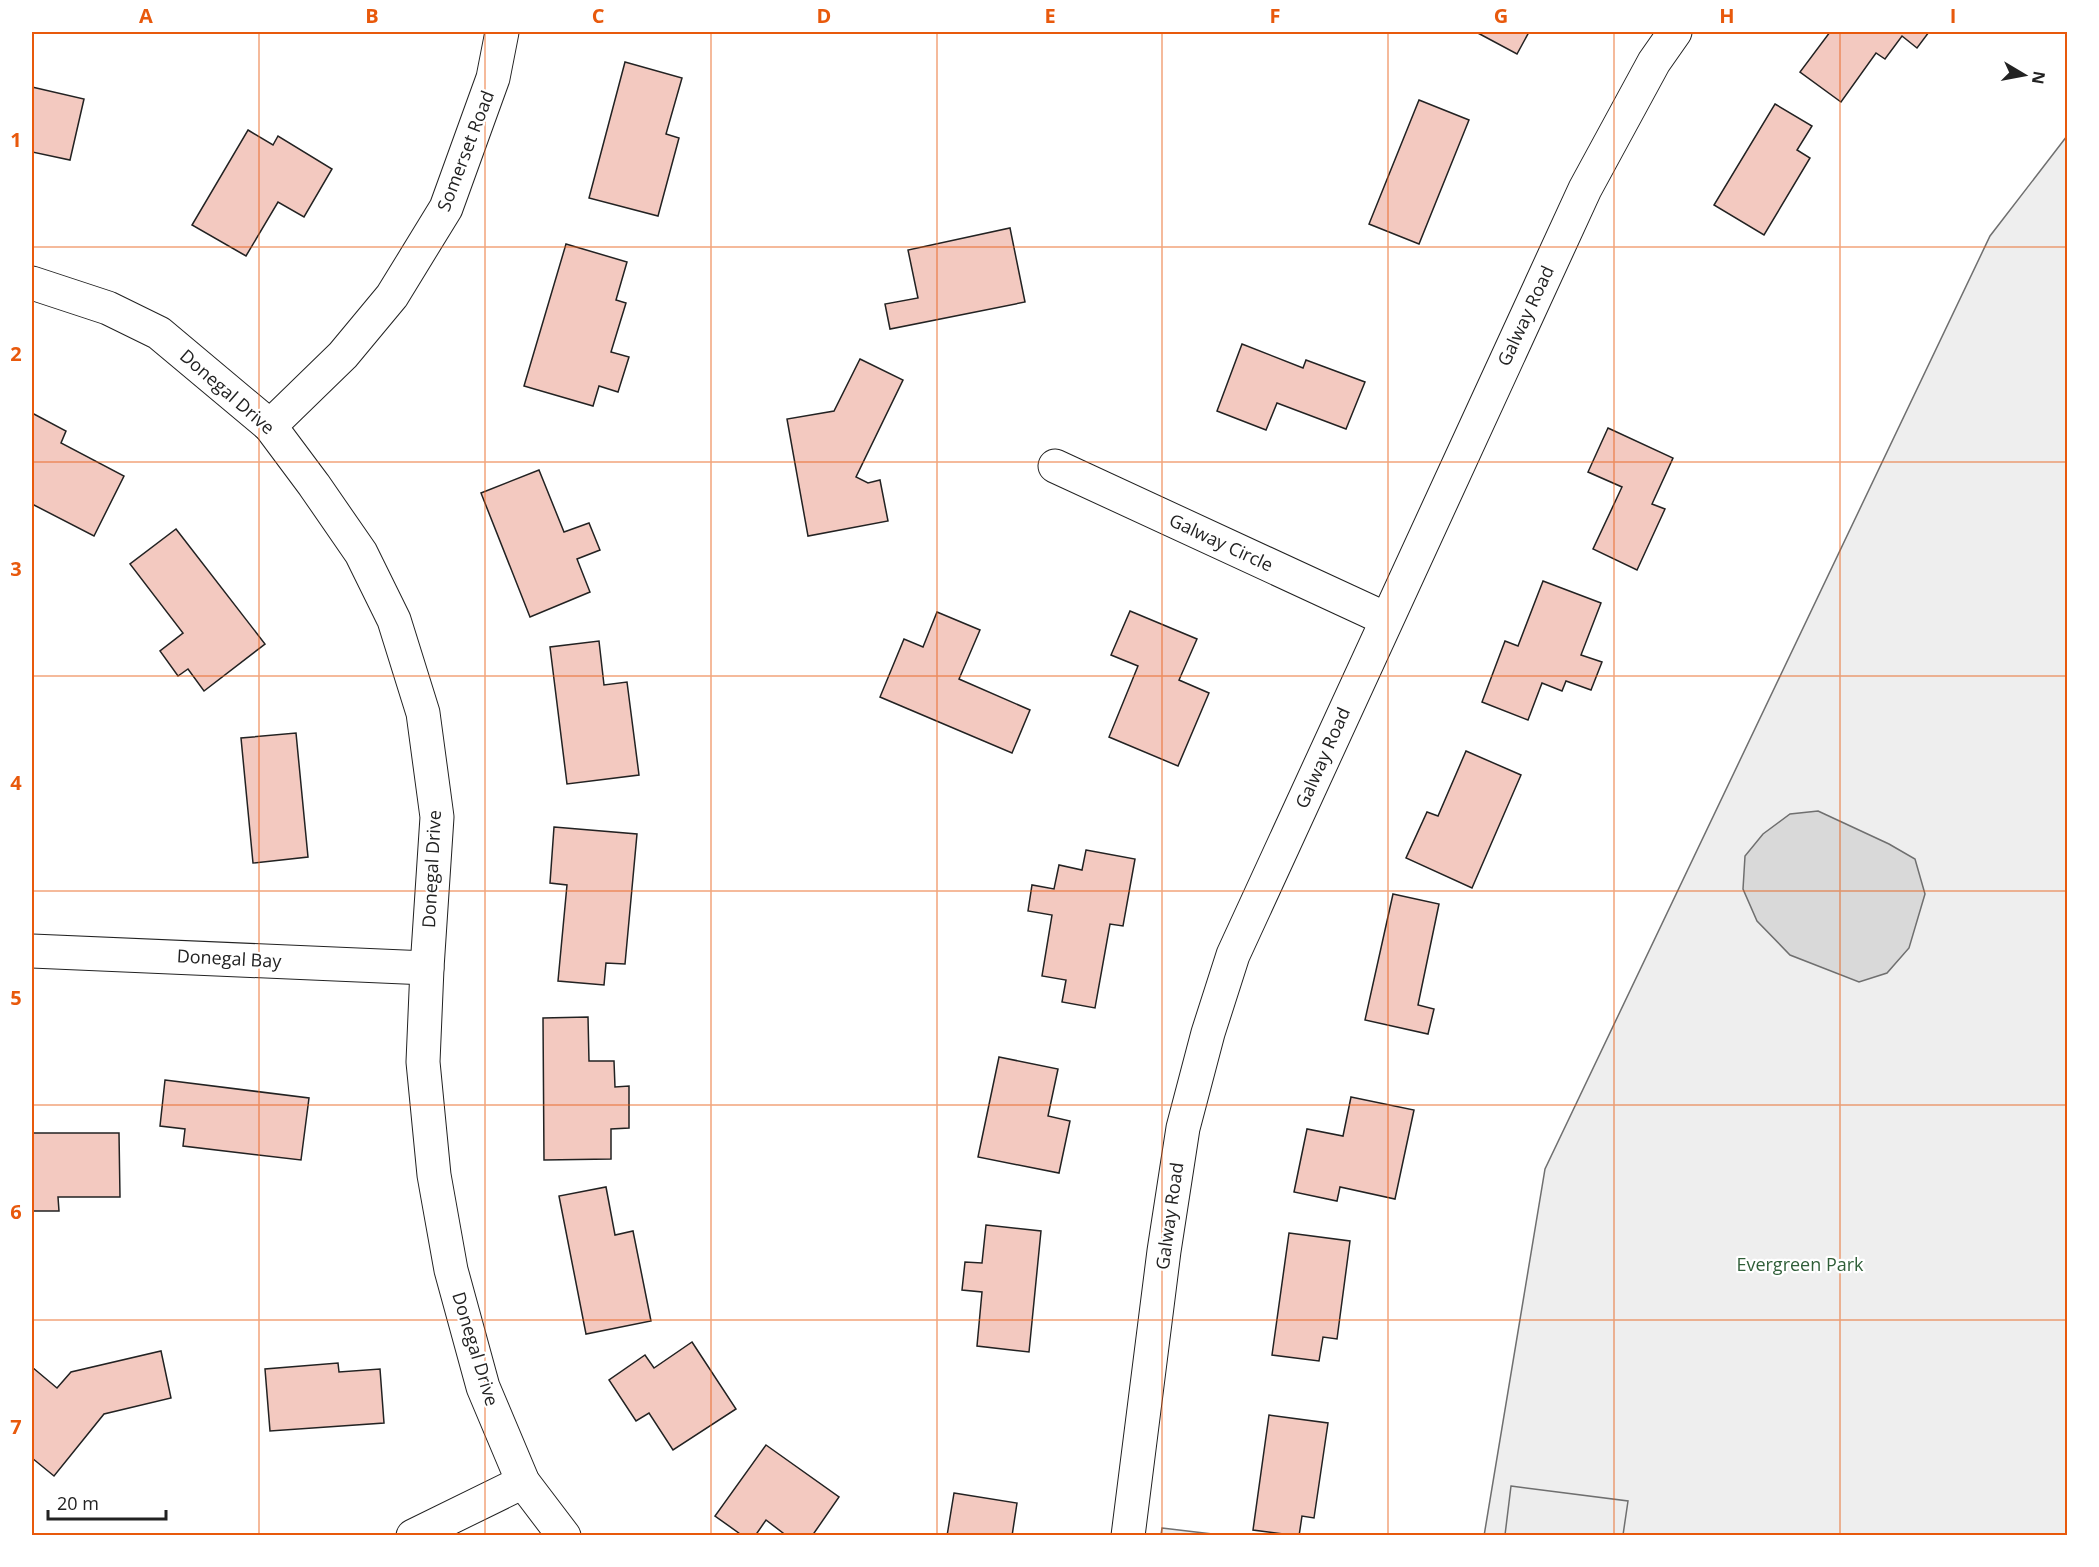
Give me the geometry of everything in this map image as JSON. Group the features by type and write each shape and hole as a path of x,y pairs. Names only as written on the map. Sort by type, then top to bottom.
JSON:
{"street":[{"name":"Somerset Road","path":"270,426 343,355 392,296 446,208 494,78 502,32"},
{"name":"Galway Road","path":"1128,1536 1162,1263 1181,1139 1208,1033 1233,955 1585,189 1654,62 1675,32"},
{"name":"Donegal Drive","path":"32,283 108,309 159,333 270,426 361,553 394,620 423,713 437,817 423,1062 434,1175 451,1270 483,1387 523,1482 564,1536"},
{"name":"Galway Circle","path":"1055,466 1386,619"},
{"name":"Donegal Bay","path":"32,951 427,968"},
{"path":"413,1536 523,1482"}],"green space":[{"name":"Evergreen Park","path":"2067,136 2067,1535 1484,1536 1545,1169 1990,236"},
{"path":"1162,1528 1221,1535 1161,1535"}],"shaded area":[{"path":"1818,811 1889,844 1915,859 1925,894 1909,948 1887,973 1859,982 1790,955 1757,921 1743,889 1745,856 1763,834 1790,814"},
{"path":"1511,1486 1628,1501 1623,1535 1505,1535"}],"building":[{"path":"1476,32 1529,32 1517,54"},
{"path":"1830,32 1929,32 1917,48 1902,36 1885,59 1876,53 1841,102 1800,72"},
{"path":"625,62 682,78 666,134 679,138 658,216 589,198"},
{"path":"32,87 84,99 70,160 32,152"},
{"path":"1419,100 1469,120 1419,244 1369,224"},
{"path":"1775,104 1812,126 1797,150 1810,158 1764,235 1714,205"},
{"path":"248,130 273,145 278,136 332,169 304,217 278,202 246,256 192,225"},
{"path":"1010,228 1025,302 890,329 885,304 918,298 908,250"},
{"path":"566,244 627,262 616,300 626,303 611,352 629,357 618,392 599,386 593,406 524,386"},
{"path":"1242,344 1303,368 1306,360 1365,382 1346,429 1277,403 1266,430 1217,411"},
{"path":"860,359 903,380 856,477 868,483 880,480 888,521 808,536 787,419 834,411"},
{"path":"32,413 66,431 61,443 124,476 94,536 32,504"},
{"path":"1608,428 1673,458 1652,504 1665,509 1637,570 1593,549 1622,487 1588,472"},
{"path":"539,470 564,532 589,523 600,550 577,559 590,592 530,617 481,493"},
{"path":"176,529 265,644 204,691 188,669 178,676 160,651 183,633 130,564"},
{"path":"1543,581 1601,603 1581,655 1602,662 1591,690 1566,681 1562,691 1542,683 1528,720 1482,702 1505,641 1518,646"},
{"path":"1130,611 1197,639 1179,680 1209,693 1178,766 1109,737 1138,666 1111,655"},
{"path":"937,612 980,630 959,679 1030,710 1012,753 880,697 904,639 923,647"},
{"path":"599,641 604,685 627,682 639,775 567,784 550,647"},
{"path":"296,733 308,857 253,863 241,738"},
{"path":"1466,751 1521,775 1472,888 1406,858 1427,812 1438,816"},
{"path":"554,827 637,834 625,964 606,963 604,985 558,981 567,885 550,883"},
{"path":"1086,850 1135,859 1123,926 1110,924 1095,1008 1062,1002 1066,980 1042,976 1052,915 1028,911 1032,885 1054,889 1059,865 1082,870"},
{"path":"1393,894 1439,904 1418,1005 1434,1009 1428,1034 1365,1020"},
{"path":"588,1017 589,1061 614,1061 615,1087 629,1086 629,1128 611,1129 611,1159 544,1160 543,1018"},
{"path":"999,1057 1058,1069 1048,1116 1070,1121 1059,1173 978,1157"},
{"path":"165,1080 309,1098 301,1160 183,1146 185,1129 160,1126"},
{"path":"1351,1097 1414,1110 1395,1199 1340,1187 1337,1201 1294,1192 1307,1129 1343,1136"},
{"path":"32,1133 119,1133 120,1197 58,1197 59,1211 32,1211"},
{"path":"606,1187 615,1235 633,1231 651,1321 586,1334 559,1196"},
{"path":"986,1225 1041,1231 1029,1352 977,1346 982,1292 962,1290 965,1262 982,1263"},
{"path":"1289,1233 1350,1241 1337,1339 1323,1337 1319,1361 1272,1355"},
{"path":"692,1342 736,1409 673,1450 649,1413 636,1421 609,1380 645,1355 654,1368"},
{"path":"161,1351 171,1398 104,1414 54,1476 32,1458 32,1367 57,1388 71,1372"},
{"path":"338,1363 339,1372 380,1369 384,1423 270,1431 265,1369"},
{"path":"1269,1415 1328,1423 1314,1518 1302,1516 1299,1536 1253,1530"},
{"path":"766,1445 839,1497 812,1536 787,1536 766,1520 755,1536 743,1536 715,1516"},
{"path":"954,1493 1017,1503 1012,1536 947,1536"}]}
